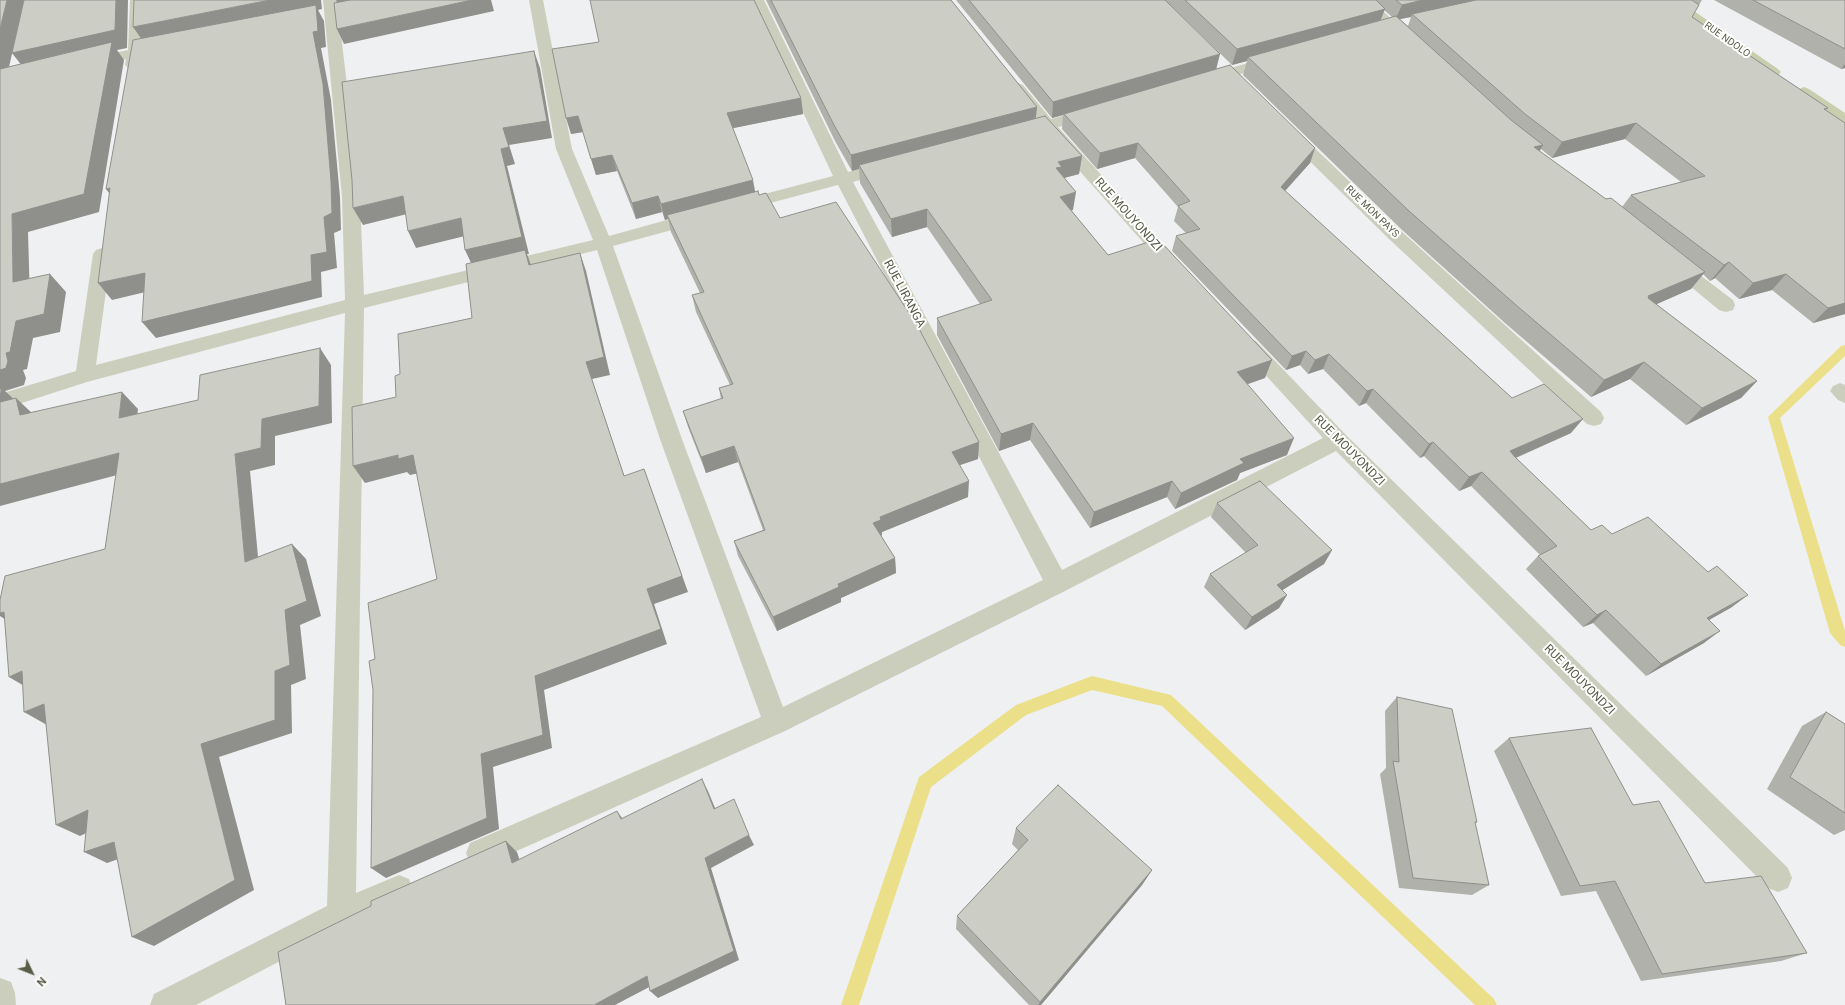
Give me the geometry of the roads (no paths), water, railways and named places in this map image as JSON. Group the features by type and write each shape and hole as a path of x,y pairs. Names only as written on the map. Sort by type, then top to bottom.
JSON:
{"main road":[{"name":"RUE NDOLO","path":"1669,0 1845,120"}],"street":[{"path":"130,82 135,52 137,0"},
{"path":"536,0 564,149 603,243 672,442 776,723"},
{"name":"RUE LIRANGA","path":"757,0 843,178 1057,584"},
{"path":"1363,0 1384,29 1415,48"},
{"path":"330,10 351,197 355,304 341,914"},
{"path":"1384,29 1414,22"},
{"path":"76,66 174,44"},
{"path":"1190,84 1287,56"},
{"name":"RUE MOUYONDZI","path":"1003,71 1048,126 1183,276"},
{"path":"1010,136 1108,108"},
{"name":"RUE MON PAYS","path":"1277,121 1394,234 1594,418"},
{"path":"0,402 85,375 355,304 603,243 904,163"},
{"path":"85,375 104,242"},
{"path":"1658,251 1726,305"},
{"name":"RUE MOUYONDZI","path":"1236,333 1338,440 1778,878"},
{"path":"457,863 776,723 1057,584 1338,440"},
{"path":"165,1005 341,914 421,879"},
{"path":"0,993 2,1005"}],"waterway":[{"path":"1845,349 1774,417 1837,633 1845,641"},
{"path":"850,1005 925,782 1021,710 1092,683 1166,700 1488,1005"}]}
